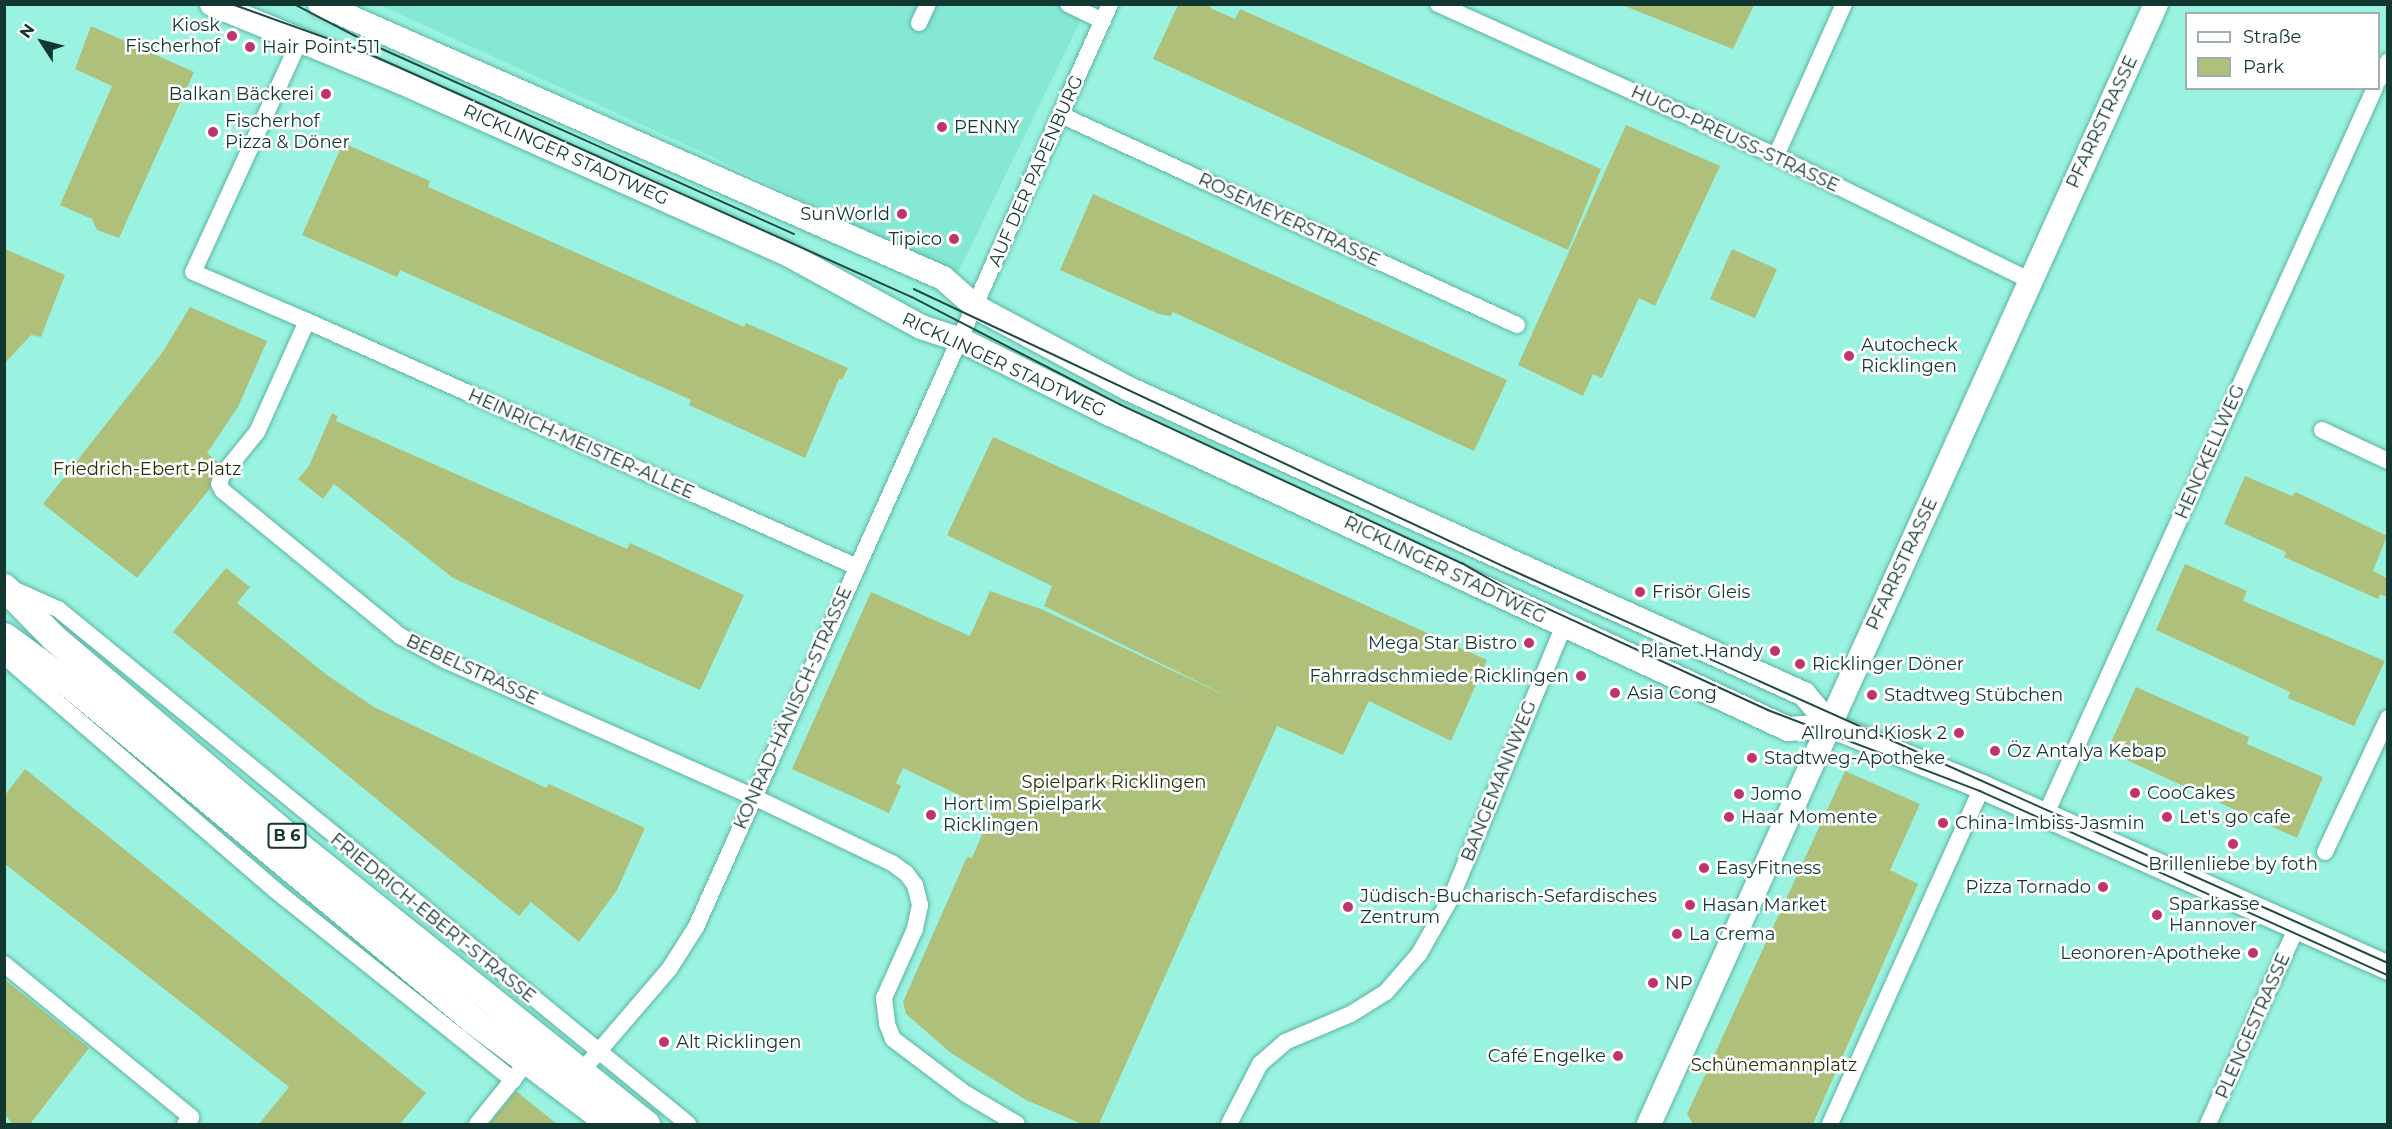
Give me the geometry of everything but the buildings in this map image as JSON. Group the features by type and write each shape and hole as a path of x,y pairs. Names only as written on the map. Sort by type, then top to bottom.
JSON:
{"main road":[{"name":"FRIEDRICH-EBERT-STRASSE","path":"4,586 54,638 309,854 589,1062 646,1125"},
{"name":"B 6","path":"4,636 72,686 284,881 473,1020 521,1070 611,1125"}],"street":[{"name":"RICKLINGER STADTWEG","path":"212,4 299,42 401,82 791,256 906,320 969,323 1129,389 1803,694 1831,726"},
{"name":"RICKLINGER STADTWEG","path":"321,4 943,278 969,323 1563,627 1788,729 1831,726 1982,787 2388,968"},
{"path":"919,23 928,4"},
{"path":"1068,4 1103,21"},
{"name":"AUF DER PAPENBURG","path":"969,323 1110,4"},
{"name":"HUGO-PREUSS-STRASSE","path":"1438,4 1776,156 2029,280"},
{"path":"1776,156 1844,4"},
{"name":"PFARRSTRASSE","path":"1649,1125 1831,726 1840,697 2156,4"},
{"path":"299,42 193,272 307,321"},
{"path":"2380,79 2388,61"},
{"name":"HENCKELLWEG","path":"2045,816 2374,90"},
{"name":"ROSEMEYERSTRASSE","path":"1061,115 1517,325"},
{"name":"BEBELSTRASSE","path":"307,321 257,432 222,475 219,484 223,491 400,636 447,661 754,797 883,858 906,873 915,885 920,905 915,929 884,998 886,1024 893,1039 966,1094 1017,1125"},
{"name":"HEINRICH-MEISTER-ALLEE","path":"307,321 855,566"},
{"name":"KONRAD-HÄNISCH-STRASSE","path":"589,1062 669,968 696,927 855,566 969,323"},
{"path":"2322,430 2388,461"},
{"name":"BANGEMANNWEG","path":"1229,1125 1260,1064 1285,1042 1351,1014 1386,992 1419,954 1451,898 1563,627"},
{"path":"4,656 284,881"},
{"path":"2325,852 2388,718"},
{"path":"1830,1125 1982,787"},
{"name":"PLENGESTRASSE","path":"2208,1125 2297,927"},
{"path":"4,964 191,1117 185,1125"},
{"name":"FRIEDRICH-EBERT-STRASSE","path":"589,1062 688,1125"},
{"path":"477,1125 521,1070"}],"shaded area":[{"path":"380,5 1088,5 957,275 706,154"}],"green space":[{"path":"1754,4 1733,49 1622,5"},
{"path":"1178,5 1211,5 1210,8 1235,19 1240,9 1601,169 1568,250 1153,59"},
{"path":"91,26 194,72 119,238 97,230 92,219 60,205 112,86 75,69"},
{"path":"1626,125 1720,166 1655,306 1639,298 1602,378 1593,374 1583,396 1518,365"},
{"path":"343,143 430,181 428,187 744,327 746,323 848,368 842,380 839,379 805,458 689,405 691,400 400,270 397,277 302,235"},
{"path":"1093,194 1507,380 1474,451 1173,312 1170,316 1159,314 1060,270"},
{"path":"5,249 65,275 41,337 31,335 5,363"},
{"path":"1732,249 1777,269 1755,318 1710,299"},
{"name":"Friedrich-Ebert-Platz","path":"190,307 267,341 238,407 207,453 226,469 137,578 43,504 162,353"},
{"path":"332,413 338,416 336,421 406,452 627,549 630,543 744,595 700,690 453,578 334,484 323,499 298,479 309,466"},
{"name":"Spielpark Ricklingen","path":"993,437 1487,660 1451,741 1369,701 1343,755 1277,726 1099,1124 1082,1124 1026,1100 951,1053 906,1014 903,1002 967,857 972,858 992,811 903,768 896,783 901,786 889,813 792,769 871,592 970,636 990,591 1041,609 1235,700 1044,606 1052,586 947,535"},
{"path":"2245,476 2292,496 2296,492 2387,536 2373,571 2387,578 2387,597 2380,594 2378,599 2284,557 2286,552 2224,524"},
{"path":"2185,564 2247,591 2243,601 2385,661 2354,726 2288,698 2290,692 2156,630"},
{"path":"226,568 250,587 237,603 327,675 374,707 546,788 549,784 645,828 617,890 579,942 531,902 519,916 173,632"},
{"path":"2136,687 2249,737 2247,744 2323,777 2297,838 2107,751"},
{"path":"25,769 426,1093 400,1124 259,1124 289,1087 5,864 5,795"},
{"name":"Schünemannplatz","path":"1845,771 1920,804 1890,870 1918,884 1813,1124 1693,1124 1687,1114"},
{"path":"4,979 89,1048 30,1124 12,1124 5,1114"},
{"path":"516,1091 557,1124 489,1124"}],"tram line":[{"path":"232,4 365,52 912,297 1121,405 1462,563 1516,594 1768,710 1980,791 2388,975"},
{"path":"294,4 369,43 794,234"},
{"path":"914,289 1505,567 2388,963"}],"place":[{"name":"Kiosk Fischerhof","path":"232,36"},
{"name":"Hair Point 511","path":"250,47"},
{"name":"Balkan Bäckerei","path":"326,94"},
{"name":"PENNY","path":"942,127"},
{"name":"Fischerhof Pizza & Döner","path":"213,132"},
{"name":"SunWorld","path":"902,214"},
{"name":"Tipico","path":"954,239"},
{"name":"Autocheck Ricklingen","path":"1849,356"},
{"name":"Frisör Gleis","path":"1640,592"},
{"name":"Mega Star Bistro","path":"1529,643"},
{"name":"Planet Handy","path":"1775,651"},
{"name":"Ricklinger Döner","path":"1800,664"},
{"name":"Fahrradschmiede Ricklingen","path":"1581,676"},
{"name":"Asia Cong","path":"1615,693"},
{"name":"Stadtweg Stübchen","path":"1872,695"},
{"name":"Allround Kiosk 2","path":"1959,733"},
{"name":"Öz Antalya Kebap","path":"1995,751"},
{"name":"Stadtweg-Apotheke","path":"1752,758"},
{"name":"CooCakes","path":"2135,793"},
{"name":"Jomo","path":"1739,794"},
{"name":"Hort im Spielpark Ricklingen","path":"931,815"},
{"name":"Haar Momente","path":"1729,817"},
{"name":"Let's go cafe","path":"2167,817"},
{"name":"China-Imbiss-Jasmin","path":"1943,823"},
{"name":"Brillenliebe by foth","path":"2233,844"},
{"name":"EasyFitness","path":"1704,868"},
{"name":"Pizza Tornado","path":"2103,887"},
{"name":"Hasan Market","path":"1690,905"},
{"name":"Jüdisch-Bucharisch-Sefardisches Zentrum","path":"1348,907"},
{"name":"Sparkasse Hannover","path":"2157,915"},
{"name":"La Crema","path":"1677,934"},
{"name":"Leonoren-Apotheke","path":"2253,953"},
{"name":"NP","path":"1653,983"},
{"name":"Alt Ricklingen","path":"664,1042"},
{"name":"Café Engelke","path":"1618,1056"}]}
